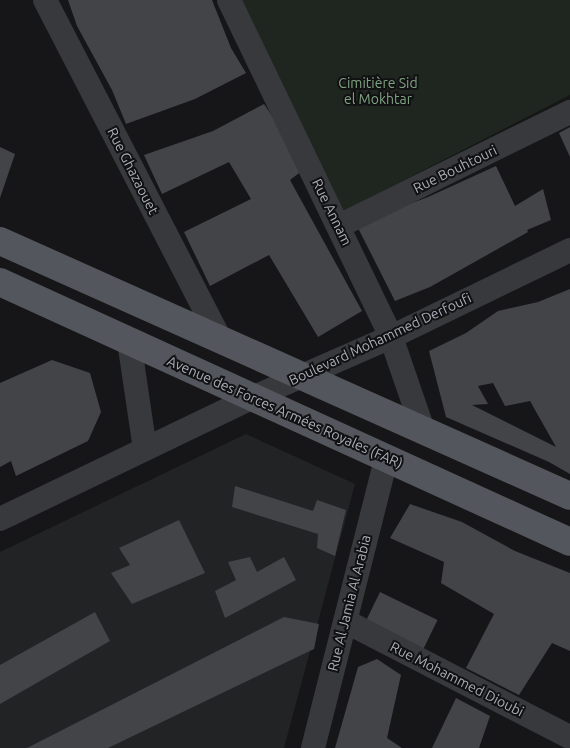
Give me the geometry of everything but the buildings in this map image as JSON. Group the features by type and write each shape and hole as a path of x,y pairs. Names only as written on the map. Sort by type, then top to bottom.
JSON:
{"main road":[{"path":"0,241 570,496"},
{"name":"Avenue des Forces Armées Royales (FAR)","path":"0,282 570,541"}],"street":[{"name":"Rue Ghazaouet","path":"45,0 221,341"},
{"name":"Rue Annam","path":"229,0 391,337 423,430"},
{"name":"Rue Bouhtouri","path":"339,226 570,112"},
{"name":"Boulevard Mohammed Derfoufi","path":"0,519 254,397 391,337 570,250"},
{"path":"129,341 145,449"},
{"name":"Rue Al Jamia Al Arabia","path":"313,748 386,459"},
{"name":"Rue Mohammed Dioubi","path":"345,621 570,738"}],"shaded area":[{"path":"246,434 355,484 284,748 0,748 0,552"}],"green space":[{"name":"Cimitière Sid el Mokhtar","path":"228,0 570,0 570,95 336,215"}]}
